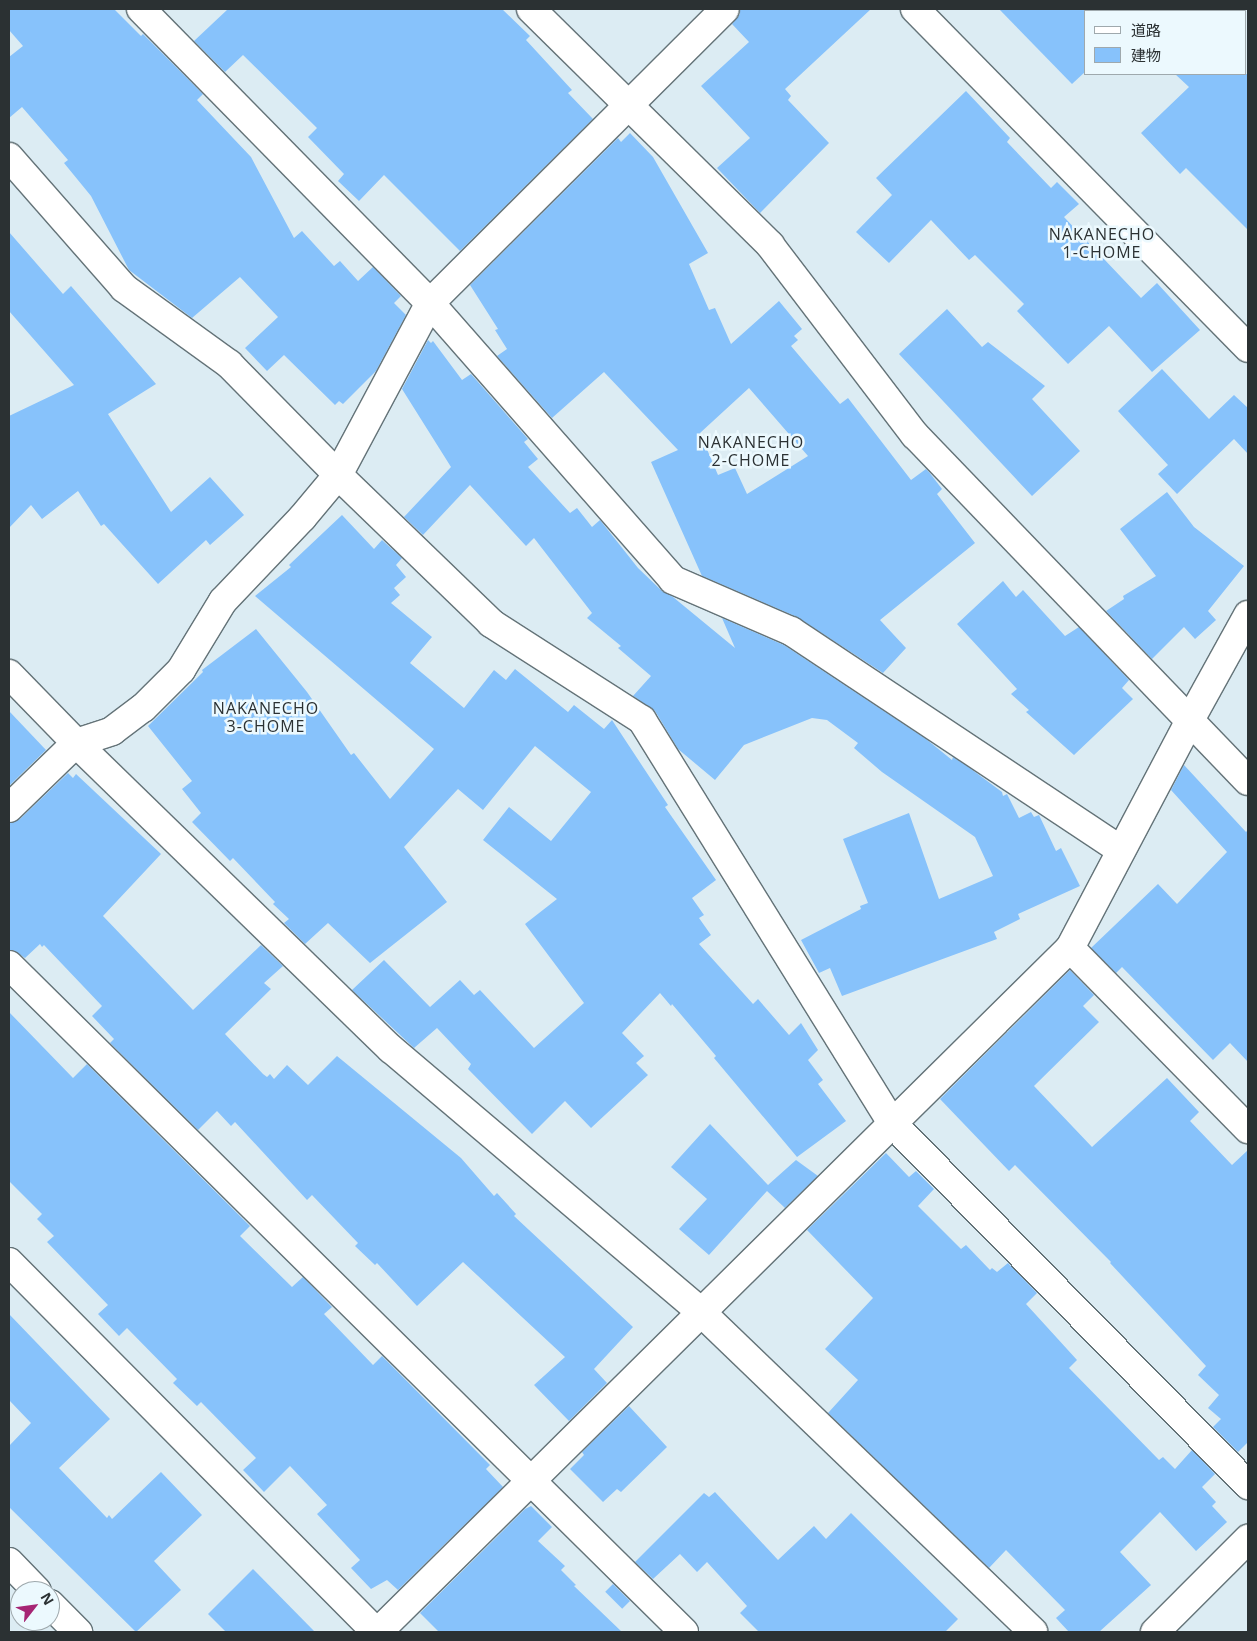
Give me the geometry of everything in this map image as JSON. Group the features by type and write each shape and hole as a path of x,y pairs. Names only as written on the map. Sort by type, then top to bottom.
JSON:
{"street":[{"path":"141,9 430,303 674,580 791,631 1121,850"},
{"path":"531,9 628,107 770,245 915,435 1248,781"},
{"path":"9,808 76,743 112,731 143,708 181,670 223,601 302,518 338,475 430,303 725,9"},
{"path":"915,9 1248,348"},
{"path":"9,157 124,288 229,364 338,475 491,623 642,720 892,1124 1248,1485"},
{"path":"9,1262 377,1632 1070,948 1190,720 1248,615"},
{"path":"9,674 76,743 391,1049 701,1312 1033,1632"},
{"path":"1070,948 1248,1129"},
{"path":"9,965 684,1632"},
{"path":"1155,1632 1248,1539"},
{"path":"9,1562 27,1581"},
{"path":"60,1614 78,1632"}],"building":[{"path":"9,9 114,9 141,36 143,34 203,94 197,100 251,157 294,238 302,231 334,266 340,261 358,281 373,267 401,296 394,303 406,315 376,371 343,404 339,401 335,405 284,355 267,371 245,348 278,317 240,277 192,318 129,270 91,196 64,163 68,160 22,107 9,118 9,57 23,46 9,30"},
{"path":"228,9 502,9 530,36 526,40 572,90 568,93 593,119 460,251 384,175 359,201 338,181 344,174 308,137 317,128 243,55 225,72 194,41"},
{"path":"740,9 871,9 785,89 791,96 788,100 829,143 760,213 717,168 750,138 701,86 749,42 732,24 740,14"},
{"path":"999,9 1086,9 1084,10 1084,73 1072,84"},
{"path":"1248,74 1248,230 1186,168 1180,174 1141,133 1189,87 1176,75"},
{"path":"966,91 1010,138 1007,142 1051,188 1057,182 1079,204 1064,217 1141,298 1157,283 1200,330 1152,372 1109,326 1068,364 1017,311 1024,304 975,255 969,260 931,220 889,263 856,232 892,195 876,178"},
{"path":"630,133 653,157 708,253 689,264 709,310 715,308 731,344 779,301 802,329 794,336 798,340 791,346 840,404 848,398 911,480 926,469 929,472 942,489 937,494 975,543 880,620 906,648 883,673 797,617 702,576 651,462 678,450 604,372 552,418 497,356 507,349 495,330 498,329 470,285 618,138 621,142","holes":["749,388 808,456 747,494 735,468 718,475 700,433"]},
{"path":"9,232 63,294 71,286 156,384 108,414 171,512 210,477 244,515 210,545 206,540 158,584 104,524 101,526 78,491 42,519 31,505 9,528 9,416 74,385 9,311"},
{"path":"947,309 982,347 988,342 1045,386 1032,399 1080,451 1032,496 899,354"},
{"path":"428,340 431,343 433,341 462,380 471,374 528,439 524,442 538,459 528,467 570,513 577,508 592,527 600,520 638,568 662,591 673,597 735,648 722,618 784,645 926,739 952,760 953,757 967,766 1002,792 1003,796 1007,794 1019,818 1031,812 1034,817 1039,815 1056,851 1061,848 1080,886 1018,914 1020,919 994,932 997,939 842,996 830,968 819,973 801,940 861,909 860,906 868,903 843,839 909,813 939,899 993,876 975,837 882,772 854,748 858,743 827,720 812,718 744,745 715,780 678,749 655,711 633,696 651,676 618,648 621,646 587,618 592,613 534,538 526,546 470,485 423,535 404,517 451,467 402,389"},
{"path":"1162,369 1209,419 1234,395 1248,408 1248,454 1234,439 1177,494 1158,474 1168,465 1118,411"},
{"path":"1167,492 1194,527 1244,566 1208,611 1216,620 1195,639 1184,627 1152,659 1106,611 1124,599 1123,596 1156,576 1120,529"},
{"path":"342,515 374,549 382,540 402,558 396,565 406,577 394,588 400,595 391,603 432,637 410,663 464,708 494,670 506,680 515,669 568,712 574,705 604,729 612,720 668,805 665,807 716,880 692,898 704,915 699,918 711,935 699,944 753,1004 758,999 789,1035 801,1023 818,1050 808,1060 823,1080 818,1084 846,1121 797,1157 714,1058 716,1056 672,1004 671,1006 660,993 622,1033 644,1056 636,1063 648,1075 591,1128 565,1101 532,1134 468,1069 471,1064 437,1028 414,1048 352,990 384,960 430,1007 460,980 474,995 480,990 534,1048 584,1003 525,924 557,899 483,840 509,807 551,841 591,792 535,746 483,810 458,789 404,847 447,902 370,963 328,923 305,944 284,923 289,919 273,904 275,902 233,858 230,861 192,822 201,813 182,789 192,781 148,726 203,672 202,670 256,629 307,692 351,755 354,753 390,799 434,749 255,596 291,567 289,565"},
{"path":"1003,581 1016,597 1023,590 1065,636 1079,627 1129,680 1122,688 1133,699 1074,755 1026,712 1029,710 1011,694 1017,689 957,624"},
{"path":"9,711 46,750 9,786"},
{"path":"1184,765 1246,832 1248,830 1248,1062 1230,1043 1213,1060 1122,967 1116,973 1091,948 1158,884 1177,904 1227,852 1171,790"},
{"path":"68,773 73,778 76,774 161,854 103,916 193,1010 261,945 283,966 264,983 271,989 225,1034 263,1074 267,1077 270,1074 274,1079 287,1065 308,1085 337,1056 461,1158 494,1196 497,1193 516,1214 514,1216 633,1327 594,1369 607,1383 569,1421 534,1385 565,1357 463,1262 417,1306 377,1263 375,1265 355,1246 358,1243 312,1195 307,1200 235,1122 231,1126 217,1111 198,1130 110,1043 114,1039 92,1016 102,1006 44,945 42,947 40,944 25,958 13,950 9,950 9,823 20,819"},
{"path":"1070,970 1094,995 1083,1006 1099,1022 1034,1086 1092,1147 1167,1078 1199,1112 1190,1121 1232,1165 1248,1150 1248,1442 1238,1452 1213,1427 1221,1419 1208,1408 1219,1395 1198,1375 1206,1366 1111,1262 1015,1165 1009,1171 940,1099"},
{"path":"9,1012 73,1078 87,1064 250,1226 240,1236 292,1287 303,1277 332,1307 324,1314 373,1365 382,1356 490,1465 486,1469 503,1487 398,1590 387,1580 371,1589 351,1568 360,1560 317,1514 327,1505 290,1466 264,1492 243,1470 256,1458 201,1402 197,1406 173,1383 177,1379 127,1328 119,1336 98,1314 108,1305 47,1242 54,1236 37,1219 42,1214 9,1181"},
{"path":"710,1124 768,1185 796,1160 818,1176 785,1208 767,1191 709,1255 679,1229 707,1199 671,1167"},
{"path":"886,1153 909,1177 916,1171 934,1189 918,1206 961,1249 966,1245 990,1270 992,1268 997,1272 1008,1263 1037,1293 1026,1304 1077,1360 1069,1368 1159,1460 1163,1457 1175,1469 1192,1450 1215,1474 1202,1487 1216,1502 1212,1506 1227,1522 1196,1551 1160,1512 1120,1552 1151,1585 1099,1632 1069,1632 1056,1618 1065,1610 1006,1550 989,1568 828,1413 858,1380 825,1349 873,1298 807,1230"},
{"path":"9,1314 110,1419 59,1468 107,1518 109,1515 112,1519 161,1472 202,1515 154,1561 181,1590 136,1632 9,1507 9,1446 31,1423 9,1400"},
{"path":"629,1406 667,1447 621,1492 617,1489 603,1502 570,1469 584,1455 582,1452"},
{"path":"715,1492 778,1560 814,1526 826,1539 851,1513 958,1619 945,1632 759,1632 740,1613 747,1606 707,1562 697,1572 680,1554 653,1579 635,1562 704,1493 709,1497"},
{"path":"531,1506 552,1527 538,1541 565,1566 561,1570 576,1585 574,1586 622,1632 439,1632 420,1613 525,1509"},
{"path":"253,1569 315,1632 226,1632 208,1614"},
{"path":"613,1584 630,1601 622,1609 605,1592"}],"district":[{"name":"NAKANECHO 1-CHOME","path":"1102,243"},
{"name":"NAKANECHO 2-CHOME","path":"751,451"},
{"name":"NAKANECHO 3-CHOME","path":"266,717"}]}
